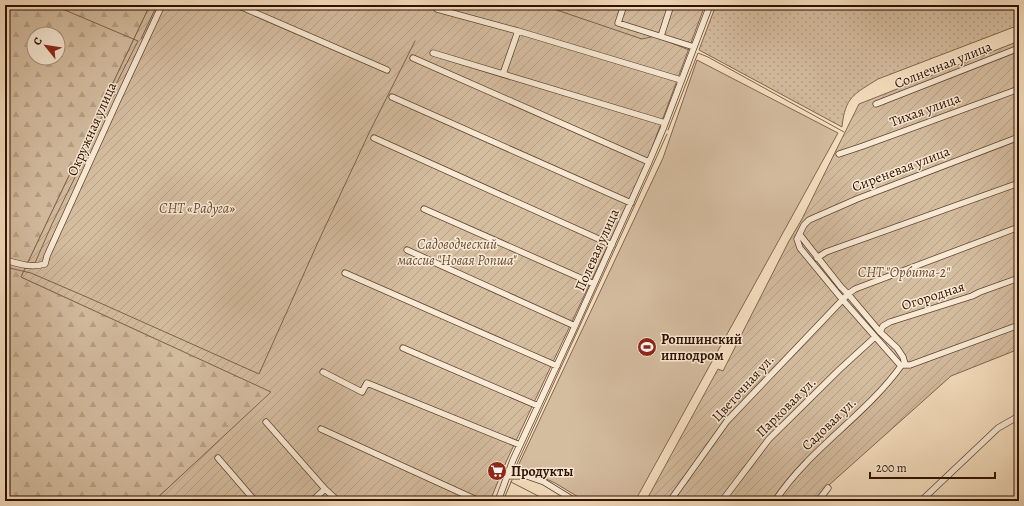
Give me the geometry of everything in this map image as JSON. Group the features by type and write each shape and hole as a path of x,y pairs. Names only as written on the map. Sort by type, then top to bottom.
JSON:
{"street":[{"name":"Окружная улица","path":"5,260 30,266 45,264 47,256 162,5"},
{"path":"237,5 387,70"},
{"path":"624,5 618,23 694,47"},
{"path":"661,36 671,5"},
{"name":"Полевая улица","path":"498,501 513,460 576,326 649,162 710,5"},
{"path":"437,9 518,31 681,80"},
{"path":"503,74 518,31"},
{"name":"Солнечная улица","path":"876,104 1019,48"},
{"path":"433,53 665,123"},
{"path":"413,58 649,162"},
{"name":"Тихая улица","path":"839,154 1019,89"},
{"path":"392,97 631,203"},
{"name":"Сиреневая улица","path":"800,235 804,225 809,220 857,199 1019,137"},
{"path":"374,138 612,245"},
{"path":"817,258 826,252 1019,183"},
{"path":"424,209 594,284"},
{"name":"Цветочная ул.","path":"670,501 727,420 848,294 855,289 1019,227"},
{"path":"903,365 904,357 897,348 880,332 817,258 800,235 797,239 800,248 842,300 875,337 903,365 910,365 1019,325"},
{"path":"407,250 576,326"},
{"path":"345,273 557,366"},
{"name":"Огородная","path":"880,332 883,326 890,322 972,296 1019,278"},
{"name":"Парковая ул.","path":"722,501 769,440 840,369 875,337"},
{"path":"403,348 538,406"},
{"name":"Садовая ул.","path":"775,501 793,476 883,388 903,365"},
{"path":"323,372 362,392 367,383 520,445"},
{"path":"921,501 998,428 1019,416"},
{"path":"266,422 325,489 338,501"},
{"path":"322,429 479,501"},
{"path":"218,458 255,501"},
{"path":"508,476 527,476 544,482 575,501"},
{"path":"818,501 828,488"},
{"path":"312,501 325,489"}],"green space":[{"path":"5,5 150,5 21,277 272,392 154,501 5,501"},
{"name":"Садоводческий массив \"Новая Ропша\"","path":"150,5 705,5 646,164 506,462 490,501 154,501 271,392 21,277"},
{"path":"716,5 1019,5 1019,25 878,79 852,97 843,117 842,127 699,50"},
{"name":"СНТ \"Орбита-2\"","path":"1019,41 1019,349 951,376 829,485 816,501 646,501 718,369 723,371 789,241 802,219 859,104"},
{"name":"Ропшинский ипподром","path":"697,60 838,133 635,501 585,501 555,483 518,466 663,158"}],"waterway":[{"path":"35,263 52,224 82,163 112,92 138,41 53,5"},
{"path":"141,39 157,5"},
{"path":"542,5 642,39 651,37"},
{"path":"5,267 31,273 259,374 369,133 415,41"},
{"path":"669,42 689,50"},
{"path":"668,130 698,53 708,57 844,132"},
{"path":"514,473 667,134"},
{"path":"503,501 512,480"},
{"path":"511,482 548,501"}],"place":[{"name":"Ропшинский ипподром","path":"647,347"},
{"name":"Продукты","path":"497,471"}],"park label":[{"name":"СНТ «Радуга»","path":"197,208"}]}
